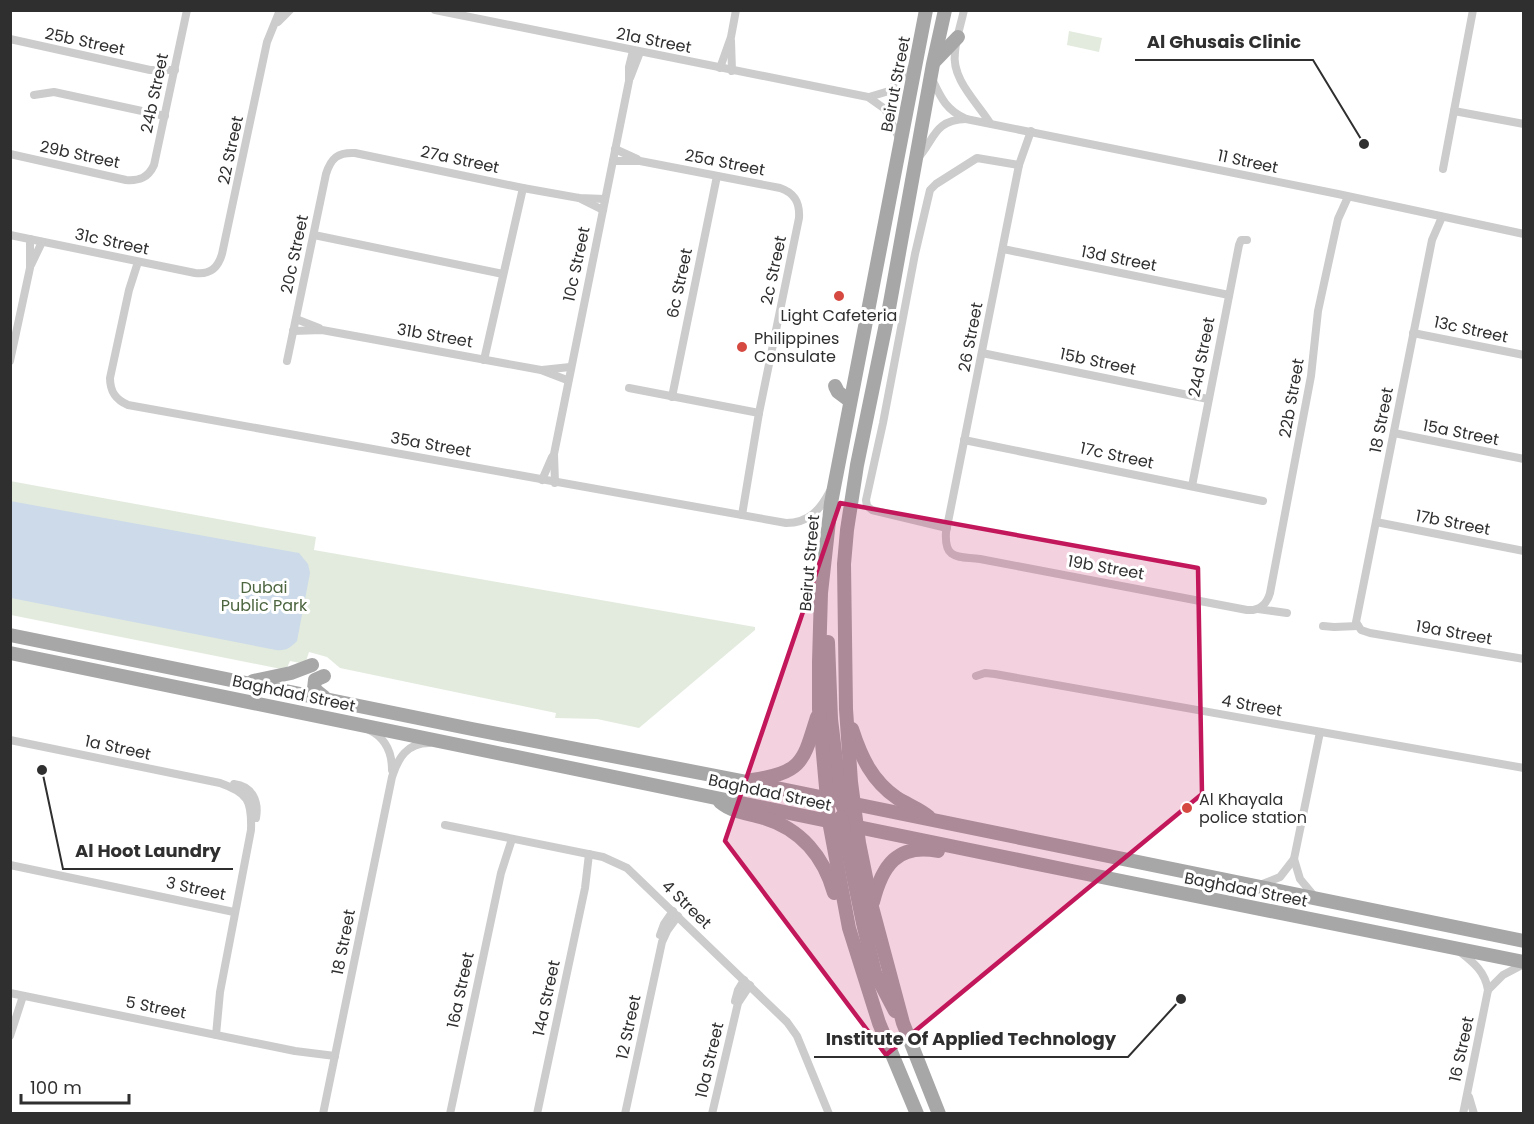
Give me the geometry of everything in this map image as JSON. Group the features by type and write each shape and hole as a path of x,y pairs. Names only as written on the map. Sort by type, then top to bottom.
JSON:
{"main road":[{"name":"Beirut Street","path":"917,1113 879,1023 849,928 829,821 819,709 821,593 835,483 926,10"},
{"name":"Beirut Street","path":"848,803 844,588 847,530 857,465 945,10"},
{"path":"932,70 958,37"},
{"path":"835,386 838,392 850,401"},
{"path":"821,593 827,622 831,719 848,803 847,816 903,1023 939,1113"},
{"name":"Baghdad Street","path":"10,635 472,729 742,781 1524,941"},
{"name":"Baghdad Street","path":"10,653 1524,963"},
{"path":"247,683 290,673 312,665"},
{"path":"324,676 315,680 314,689 329,699"},
{"path":"742,781 776,776 796,765 807,748 819,709"},
{"path":"846,709 861,755 875,778 900,800 918,809 933,821"},
{"path":"715,797 731,809 781,824 807,842 828,873 839,911 849,928"},
{"path":"826,799 851,826 858,901 875,974 903,1023"},
{"path":"872,907 878,881 889,864 901,855 916,850 931,850 1040,870 1072,871"}],"street":[{"name":"24b Street","path":"144,178 154,165 187,10"},
{"name":"22 Street","path":"207,273 217,267 222,254 263,61 280,10"},
{"name":"22 Street","path":"273,27 290,10"},
{"name":"21a Street","path":"435,10 868,97"},
{"path":"720,68 731,38 736,10"},
{"path":"964,10 954,55 958,75 990,123"},
{"path":"1443,169 1473,10"},
{"path":"731,38 732,71"},
{"name":"25b Street","path":"11,40 174,75"},
{"name":"10c Street","path":"555,483 554,454 567,380 637,51"},
{"path":"868,97 890,91 915,62"},
{"name":"11 Street","path":"932,70 944,103 954,113 966,119 1524,234"},
{"path":"34,95 54,92 165,116"},
{"path":"868,97 885,109 893,121 900,141"},
{"path":"1454,111 1524,124"},
{"name":"11 Street","path":"917,159 937,129 950,122 966,119"},
{"name":"26 Street","path":"968,558 957,558 948,551 945,539 1026,130"},
{"name":"25a Street","path":"615,149 640,161"},
{"name":"27a Street","path":"337,155 354,153 523,188 579,198 605,199"},
{"name":"29b Street","path":"10,154 126,180 144,178"},
{"name":"20c Street","path":"287,362 326,174 332,159 337,155"},
{"path":"947,528 872,510 867,506 866,500 930,190 977,158 1019,165"},
{"name":"25a Street","path":"613,161 640,161 780,188 792,194 798,203"},
{"name":"6c Street","path":"672,397 717,176"},
{"path":"484,360 523,188"},
{"name":"22b Street","path":"1338,194 1338,219"},
{"name":"22b Street","path":"1258,608 1267,602 1272,581 1311,376 1319,303 1338,219 1348,196"},
{"name":"27a Street","path":"579,198 603,210"},
{"name":"2c Street","path":"738,514 747,484 759,413 799,219 798,203"},
{"name":"18 Street","path":"1431,214 1432,240"},
{"name":"18 Street","path":"1358,626 1355,617 1432,240 1442,217"},
{"name":"31c Street","path":"10,235 199,274 207,273"},
{"path":"314,235 503,274"},
{"path":"11,356 30,268 30,239"},
{"name":"24d Street","path":"1191,486 1240,242 1246,240"},
{"path":"30,268 42,242"},
{"name":"13d Street","path":"1003,249 1229,295"},
{"name":"35a Street","path":"134,261 110,378 111,390 123,403 786,523 808,519 819,509 835,483"},
{"name":"31b Street","path":"296,319 322,330 541,370 567,380"},
{"name":"31b Street","path":"293,331 322,330"},
{"name":"13c Street","path":"1413,333 1524,355"},
{"name":"15b Street","path":"982,353 1208,399"},
{"name":"31b Street","path":"541,370 570,368"},
{"path":"629,388 759,413"},
{"name":"15a Street","path":"1394,434 1524,459"},
{"name":"17c Street","path":"964,440 1263,501"},
{"name":"10c Street","path":"542,480 554,454"},
{"name":"17b Street","path":"1376,522 1524,551"},
{"name":"19b Street","path":"968,558 1238,608"},
{"name":"22b Street","path":"1238,608 1251,607 1260,603 1272,581"},
{"path":"1358,606 1359,616 1364,624 1379,634"},
{"path":"1238,608 1251,610 1258,608 1287,613"},
{"path":"1323,626 1358,626 1365,632 1379,634"},
{"name":"19a Street","path":"1379,634 1524,659"},
{"name":"4 Street","path":"976,676 985,673 995,674 1524,768"},
{"name":"18 Street","path":"351,722 373,732 386,743 392,759 392,777"},
{"path":"1254,887 1280,877 1294,859 1320,732"},
{"name":"1a Street","path":"10,740 220,783 239,784 253,795 257,810 234,912 213,1034"},
{"name":"18 Street","path":"324,1113 392,777 398,759 417,744 475,752 492,751"},
{"name":"4 Street","path":"446,825 592,855 612,860 627,868 793,1028 829,1113"},
{"name":"16a Street","path":"450,1113 509,838"},
{"name":"14a Street","path":"537,1113 592,855"},
{"path":"1294,859 1300,879 1317,900"},
{"name":"3 Street","path":"10,865 234,912"},
{"name":"12 Street","path":"625,1113 660,947 676,914"},
{"path":"1455,948 1479,967 1487,982 1488,990"},
{"path":"1488,990 1503,975 1524,963"},
{"name":"10a Street","path":"712,1113 735,1014 747,982"},
{"name":"16 Street","path":"1463,1113 1488,990"},
{"path":"10,1026 16,995"},
{"path":"10,1036 16,995"},
{"name":"5 Street","path":"16,995 334,1059"},
{"path":"1468,1090 1474,1113"}],"highlighted area":[{"path":"840,503 1198,568 1202,794 886,1055 725,841"}],"green space":[{"path":"1069,31 1102,38 1099,52 1067,45"},
{"name":"Dubai Public Park","path":"10,481 316,537 314,550 755,627 755,630 639,728 597,719 555,718 556,713 340,668 327,657 309,652 305,664 290,661 286,670 11,615"}],"water":[{"path":"10,501 299,553 308,564 310,573 297,641 288,648 276,650 11,598"}],"place":[{"name":"Al Ghusais Clinic","path":"1364,144"},
{"name":"Light Cafeteria","path":"839,296"},
{"name":"Philippines Consulate","path":"742,347"},
{"name":"Al Hoot Laundry","path":"42,770"},
{"name":"Al Khayala police station","path":"1187,808"},
{"name":"Institute Of Applied Technology","path":"1181,999"}]}
